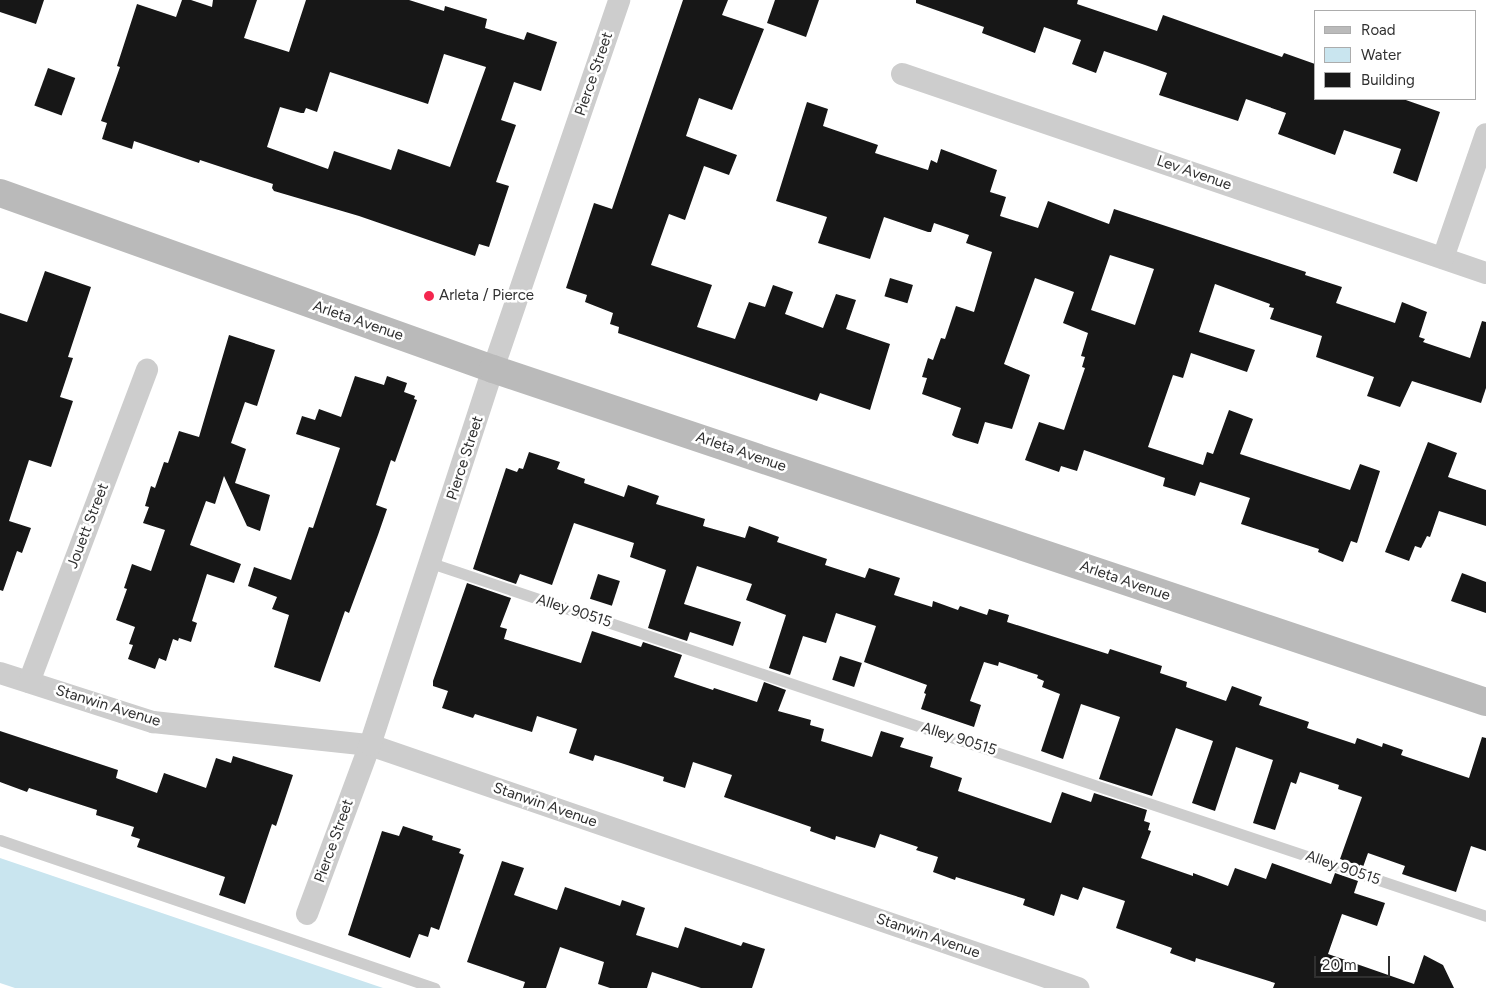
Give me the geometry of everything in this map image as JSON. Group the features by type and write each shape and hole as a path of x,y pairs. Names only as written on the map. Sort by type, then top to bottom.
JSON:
{"main road":[{"name":"Arleta Avenue","path":"0,193 493,369 1486,702"}],"street":[{"name":"Pierce Street","path":"307,914 370,745 493,369 617,0"},
{"name":"Lev Avenue","path":"902,74 1486,273"},
{"path":"1443,258 1486,134"},
{"name":"Jouett Street","path":"29,682 147,370"},
{"name":"Stanwin Avenue","path":"0,673 153,722 370,745 1078,988"}],"lane":[{"name":"Alley 90515","path":"431,563 1486,916"},
{"path":"0,840 435,988"}],"water":[{"path":"0,858 383,988 15,988 0,983"}],"building":[{"path":"0,0 44,0 36,24 0,12"},
{"path":"182,0 191,0 212,7 213,0 257,0 244,38 289,52 306,0 409,0 444,11 445,6 487,19 485,28 524,40 527,32 557,42 541,91 514,82 501,120 516,125 496,182 509,186 489,247 479,244 475,256 359,216 274,191 272,188 273,184 200,160 199,163 134,141 132,149 102,139 107,123 101,121 120,67 117,66 137,4 176,17","holes":["444,54 486,67 450,167 398,149 391,170 334,151 328,169 267,147 280,107 301,113 304,113 306,108 317,112 330,72 428,104"]},
{"path":"683,0 728,0 722,15 764,29 732,110 699,98 686,136 737,155 729,175 704,166 685,220 669,214 651,265 712,285 697,327 735,339 749,302 765,307 773,285 793,292 785,314 823,328 836,294 856,300 846,329 890,344 870,410 820,393 817,401 618,333 619,327 610,324 613,313 585,302 587,295 566,288 594,203 612,209"},
{"path":"775,0 819,0 806,37 767,23"},
{"path":"916,0 1078,0 1077,4 1157,31 1163,15 1282,57 1284,53 1314,64 1314,100 1406,100 1440,112 1417,182 1393,173 1401,149 1344,130 1335,155 1278,134 1286,113 1246,99 1238,121 1159,95 1167,73 1145,65 1104,51 1096,73 1072,64 1081,40 1044,27 1035,53 982,33 984,27 916,3"},
{"path":"48,68 75,78 62,116 34,106"},
{"path":"807,102 828,109 823,126 878,145 875,153 928,170 931,160 937,163 941,149 997,170 990,192 1006,197 1000,216 1038,228 1048,201 1109,224 1114,209 1306,272 1305,275 1342,287 1336,303 1395,323 1402,302 1427,312 1419,337 1425,339 1423,342 1470,358 1482,321 1486,322 1486,388 1481,403 1412,381 1400,407 1367,396 1374,377 1316,357 1322,336 1270,319 1274,308 1269,307 1270,304 1215,284 1199,332 1255,350 1247,372 1191,353 1183,378 1173,375 1148,447 1203,465 1207,452 1213,454 1229,410 1253,419 1240,454 1350,490 1360,464 1380,471 1357,543 1351,541 1343,562 1318,552 1319,549 1241,524 1250,498 1200,482 1195,496 1163,486 1165,478 1084,450 1077,471 1061,466 1059,472 1025,460 1039,422 1064,430 1085,368 1082,367 1085,357 1081,356 1088,333 1063,323 1074,292 1035,278 1004,364 1030,375 1012,429 985,422 978,444 955,437 952,435 961,408 922,394 927,378 922,377 928,358 933,360 941,338 945,339 956,306 974,312 992,252 966,243 969,235 934,223 931,232 928,232 884,217 870,259 818,243 827,217 776,201","holes":["1110,255 1154,269 1135,325 1091,310"]},
{"path":"45,271 91,287 68,357 73,358 60,397 73,401 51,467 29,460 9,521 31,528 22,553 17,551 3,591 0,590 0,313 27,322"},
{"path":"890,278 913,285 907,303 884,296"},
{"path":"229,335 275,350 257,406 245,402 231,443 246,449 235,483 270,495 260,531 247,526 224,476 215,504 206,501 190,545 241,564 234,583 207,574 192,621 197,623 191,642 179,638 178,641 173,639 166,661 159,658 155,669 128,659 133,645 129,644 135,627 116,620 127,589 124,588 132,564 151,571 165,530 143,523 149,507 145,506 151,486 155,488 164,462 168,463 179,431 199,437"},
{"path":"355,376 384,385 387,376 407,383 404,392 415,396 414,399 417,400 395,462 391,460 376,505 387,509 349,613 345,611 320,682 274,667 289,615 272,609 277,597 248,586 254,567 291,580 309,527 313,528 340,448 296,434 302,416 315,420 319,409 341,417"},
{"path":"1428,442 1457,453 1448,477 1486,490 1486,526 1439,511 1430,537 1427,536 1421,548 1415,546 1409,561 1385,552"},
{"path":"529,452 560,462 557,469 585,479 584,483 624,497 628,485 659,496 656,504 705,519 703,526 745,538 749,526 779,537 777,542 827,559 825,565 865,578 869,568 900,578 894,595 932,607 933,601 958,610 960,606 987,615 989,609 1009,615 1007,622 1108,654 1110,649 1162,666 1160,673 1187,682 1186,687 1226,701 1232,686 1262,697 1259,705 1309,722 1307,728 1355,744 1357,738 1382,747 1383,743 1403,750 1401,755 1469,778 1482,737 1486,738 1486,851 1471,846 1456,892 1402,874 1405,866 1368,853 1363,867 1340,859 1362,797 1338,789 1339,785 1300,772 1296,784 1291,782 1275,830 1253,823 1273,760 1236,747 1215,811 1192,803 1213,741 1176,728 1152,796 1099,779 1120,717 1081,704 1063,759 1041,751 1060,694 1042,687 1044,681 1037,678 1038,675 999,662 998,666 984,662 970,701 981,705 974,727 921,709 927,685 864,662 876,626 836,613 826,643 803,636 790,675 769,668 786,615 746,600 752,584 697,566 684,604 741,622 733,646 690,632 687,641 648,628 666,570 630,557 634,543 574,523 552,585 520,574 516,584 473,569 506,468 517,472 519,468 523,469"},
{"path":"1462,573 1486,582 1486,613 1451,601"},
{"path":"598,574 620,581 612,606 590,599"},
{"path":"467,583 511,598 500,627 507,629 504,639 581,663 592,631 641,647 643,642 682,655 674,677 713,690 714,688 757,702 764,682 786,690 778,711 811,720 810,725 824,729 821,741 872,757 881,731 904,738 900,747 933,757 930,767 962,778 958,791 1051,823 1062,792 1091,802 1094,793 1147,810 1144,821 1150,823 1148,830 1151,831 1141,858 1193,876 1193,873 1228,886 1235,868 1266,879 1272,863 1331,884 1335,873 1358,881 1354,893 1385,903 1377,926 1342,914 1328,954 1414,984 1424,955 1443,965 1454,988 1273,988 1275,983 1196,958 1195,962 1170,953 1172,948 1116,928 1125,901 1083,887 1078,900 1061,894 1054,916 1023,905 1025,899 956,877 955,880 933,872 938,857 916,850 918,847 880,834 875,848 836,836 835,840 810,831 811,827 724,797 732,775 693,762 685,788 663,781 664,777 595,755 593,761 569,753 577,729 537,716 532,732 475,714 473,718 442,708 448,691 433,686 433,681"},
{"path":"840,656 862,663 854,687 832,680"},
{"path":"0,731 118,770 116,778 157,793 164,773 206,788 216,758 231,763 233,756 293,775 276,826 272,824 245,904 219,895 225,877 137,847 140,839 131,836 134,827 96,815 97,810 29,788 27,792 0,782"},
{"path":"403,826 433,836 432,840 461,849 459,853 464,855 439,930 431,927 428,937 419,934 410,958 348,935 382,831 399,836"},
{"path":"502,861 524,868 514,895 557,910 565,887 620,906 622,900 645,908 636,935 678,948 685,927 741,946 743,942 765,949 752,988 701,988 652,972 647,988 610,988 598,984 604,962 560,947 546,988 523,988 525,982 467,962"}],"place":[{"name":"Arleta / Pierce","path":"429,296"}]}
